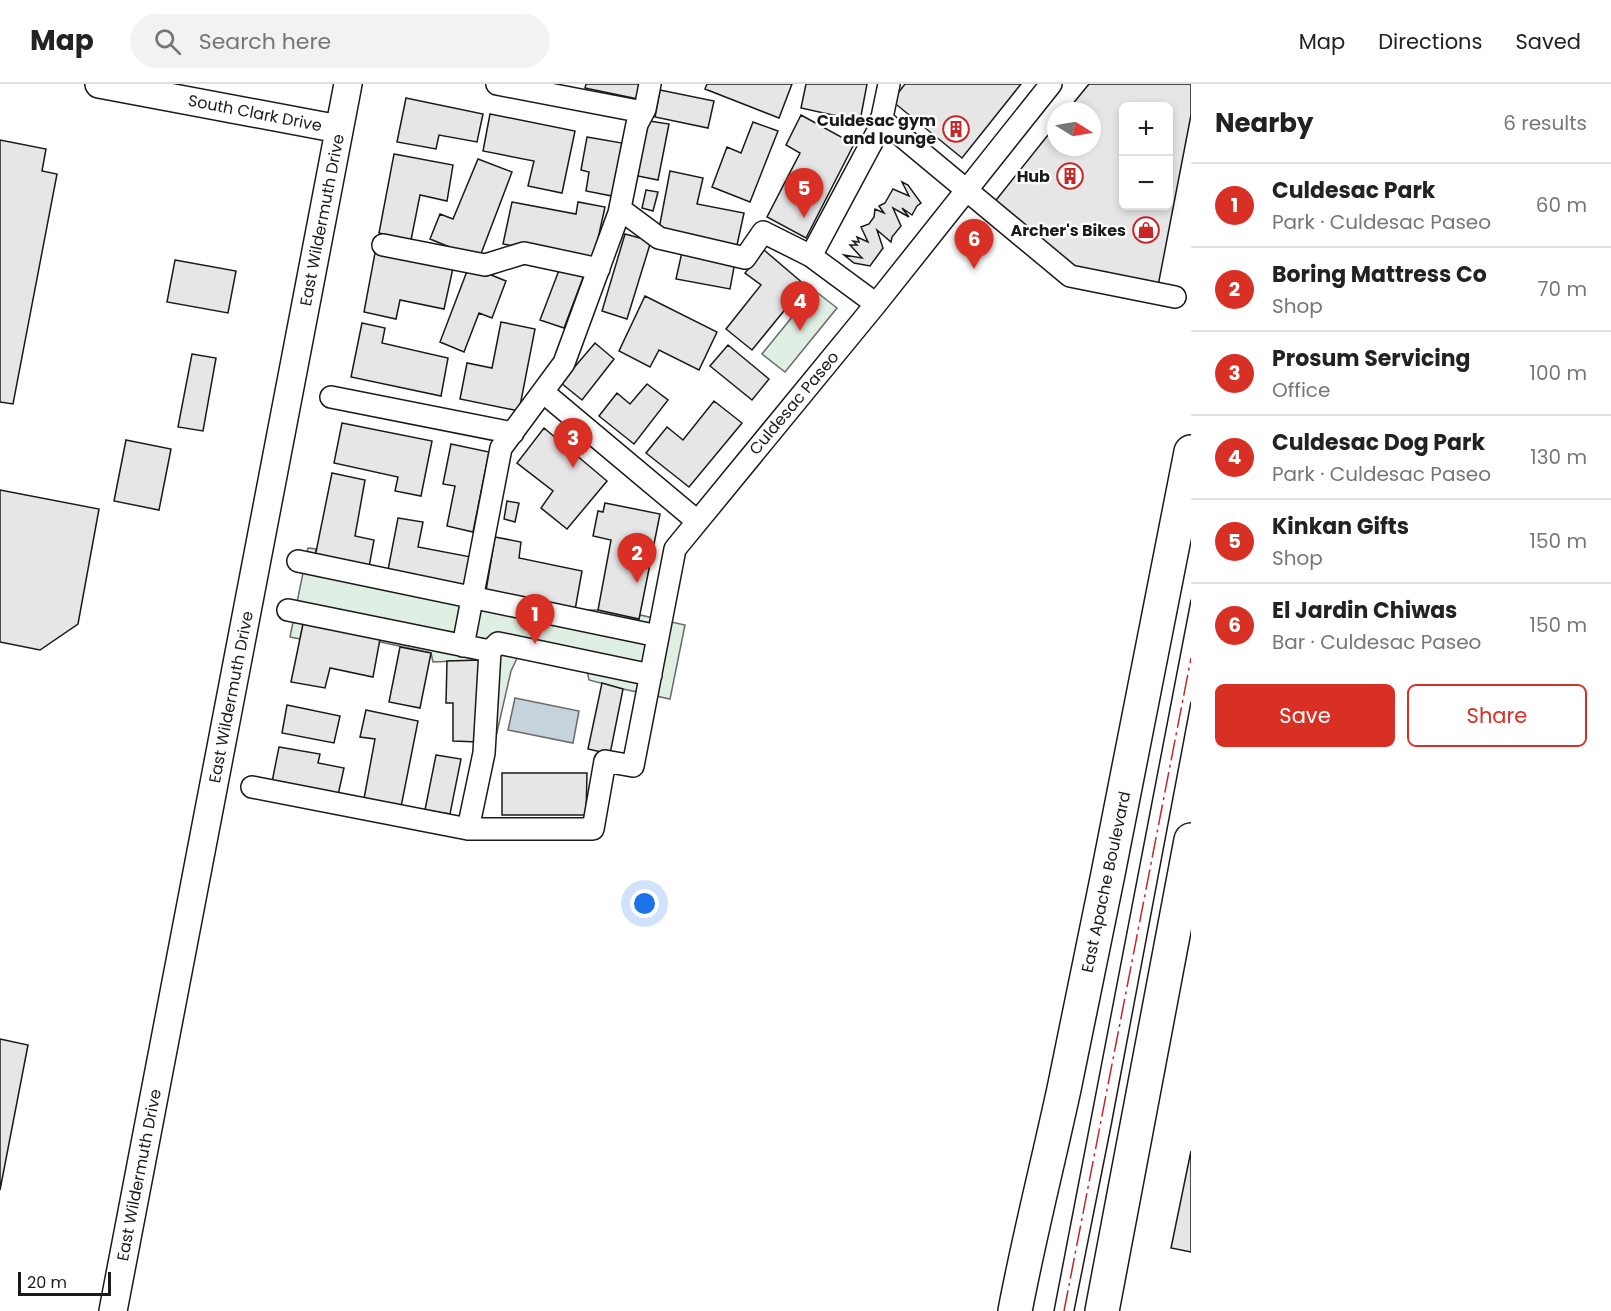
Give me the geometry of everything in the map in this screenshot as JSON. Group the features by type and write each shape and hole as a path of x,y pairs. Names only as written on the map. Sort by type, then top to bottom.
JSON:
{"main road":[{"name":"East Apache Boulevard","path":"1015,1311 1130,768 1191,452"},
{"path":"1102,1311 1191,840"}],"street":[{"name":"South Clark Drive","path":"99,84 339,129"},
{"name":"East Wildermuth Drive","path":"113,1311 348,84"},
{"path":"497,84 643,112"},
{"path":"463,646 501,448 564,363 620,209 637,124 643,112 650,84"},
{"path":"811,256 875,136 889,84"},
{"name":"Culdesac Paseo","path":"468,829 592,829 605,761 633,766 675,549 876,304 1051,84"},
{"path":"881,119 1070,276 1174,297"},
{"path":"620,209 659,238 746,258 763,232 811,256 876,304"},
{"path":"383,245 485,265 524,253 599,269"},
{"path":"543,392 697,521"},
{"path":"331,397 513,433"},
{"path":"298,561 658,636"},
{"path":"288,610 489,651 498,644 651,675"},
{"path":"252,787 468,829 484,753 489,651"}],"green space":[{"path":"814,290 837,308 785,372 762,354"},
{"path":"308,548 316,549 315,556 465,584 471,557 491,561 486,591 575,610 598,610 639,619 640,615 685,625 670,699 589,680 586,666 520,652 511,671 494,745 481,660 433,662 431,653 380,642 380,639 303,625 300,639 290,637"}],"shaded area":[{"path":"515,698 579,711 573,743 508,730"}],"building":[{"path":"586,84 641,84 638,99 585,88"},
{"path":"707,84 792,84 779,118 705,89"},
{"path":"806,84 867,84 860,121 801,108"},
{"name":"Culdesac gym and lounge","path":"905,84 1021,84 962,158 892,101"},
{"name":"Hub","path":"1089,84 1191,84 1191,115 1173,208 1173,102 1119,102 1119,210 1173,210 1158,286 1074,269 993,204 1047,136 1047,156 1101,156 1101,102 1074,102"},
{"path":"660,90 714,101 708,128 655,117"},
{"path":"406,98 483,114 477,142 439,135 436,149 397,142"},
{"path":"490,114 575,131 562,193 528,186 534,161 483,151"},
{"path":"801,115 854,144 806,238 767,217 800,153 786,145"},
{"path":"643,120 669,124 658,180 633,175"},
{"path":"753,122 778,131 750,202 712,187 727,147 741,153"},
{"path":"587,137 622,143 612,196 586,191 589,172 581,170"},
{"path":"0,140 46,149 42,171 57,174 13,404 0,402"},
{"path":"394,154 453,165 447,201 420,195 411,240 379,233"},
{"path":"478,159 512,172 479,259 430,239 440,214 453,219"},
{"path":"670,171 703,178 697,204 744,213 737,245 659,229"},
{"path":"902,182 908,185 921,203 912,215 902,208 909,217 893,208 901,226 892,237 891,242 877,230 883,248 870,266 854,263 844,255 862,258 850,245 857,245 853,241 859,242 857,237 868,242 861,227 869,224 874,217 875,209 884,213 879,206 885,203 893,189 909,196"},
{"path":"646,190 658,192 653,211 642,208"},
{"path":"512,202 576,214 578,202 605,207 593,261 503,244"},
{"path":"625,234 651,241 627,319 602,311"},
{"path":"764,250 805,285 752,350 726,329 761,285 745,273"},
{"path":"682,252 735,262 730,289 676,279"},
{"path":"375,253 453,268 444,309 400,300 396,319 364,312"},
{"path":"175,260 236,271 228,313 167,302"},
{"path":"561,265 584,275 564,328 540,320"},
{"path":"469,266 506,281 492,318 479,313 464,352 440,342"},
{"path":"645,296 717,332 699,370 659,350 650,367 619,351"},
{"path":"501,322 535,329 519,411 460,399 467,363 492,368"},
{"path":"362,323 385,328 382,343 448,358 441,396 351,377"},
{"path":"595,343 614,359 582,400 561,383"},
{"path":"728,345 769,379 752,400 710,366"},
{"path":"192,354 216,358 203,431 178,427"},
{"path":"647,384 668,400 634,444 599,416 617,393 630,404"},
{"path":"714,401 742,423 689,487 646,453 667,427 683,440"},
{"path":"342,423 432,441 421,496 395,491 398,477 334,463"},
{"path":"544,428 607,481 567,529 541,508 553,491 517,463"},
{"path":"126,440 171,449 159,510 114,501"},
{"path":"451,444 489,452 473,532 447,526 455,486 443,484"},
{"path":"332,473 365,480 355,536 374,540 369,567 315,557"},
{"path":"0,490 99,509 78,624 40,650 0,642"},
{"path":"507,501 519,503 515,522 504,519"},
{"path":"605,503 660,514 639,619 598,610 611,540 593,536 598,511 603,512"},
{"path":"398,518 423,522 418,547 471,557 465,585 388,570"},
{"path":"495,537 521,542 519,558 582,571 575,610 486,591"},
{"path":"303,624 380,639 373,677 330,668 325,688 291,682"},
{"path":"400,647 431,653 420,708 389,702"},
{"path":"481,660 478,742 453,741 453,703 446,703 447,661"},
{"path":"602,683 623,689 610,754 588,749"},
{"path":"287,705 340,716 334,743 282,733"},
{"path":"366,710 418,721 400,812 363,804 375,739 360,737"},
{"path":"279,747 320,754 318,763 344,768 338,795 272,782"},
{"path":"436,755 461,759 450,814 425,810"},
{"path":"502,773 587,773 586,815 502,815"},
{"path":"0,1039 28,1045 0,1190"},
{"path":"1191,1151 1191,1252 1171,1248"}],"tram line":[{"path":"1054,1311 1191,600"},
{"path":"1074,1311 1191,702"}],"power":[{"path":"1064,1311 1191,658"}],"place":[{"name":"Culdesac gym and lounge","path":"956,129"},
{"name":"Hub","path":"1070,176"},
{"name":"Kinkan Gifts","path":"804,218"},
{"name":"Archer's Bikes","path":"1146,230"},
{"name":"El Jardin Chiwas","path":"974,269"},
{"name":"Culdesac Dog Park","path":"800,331"},
{"name":"Prosum Servicing","path":"573,468"},
{"name":"Boring Mattress Co","path":"637,583"},
{"name":"Culdesac Park","path":"535,644"}]}
